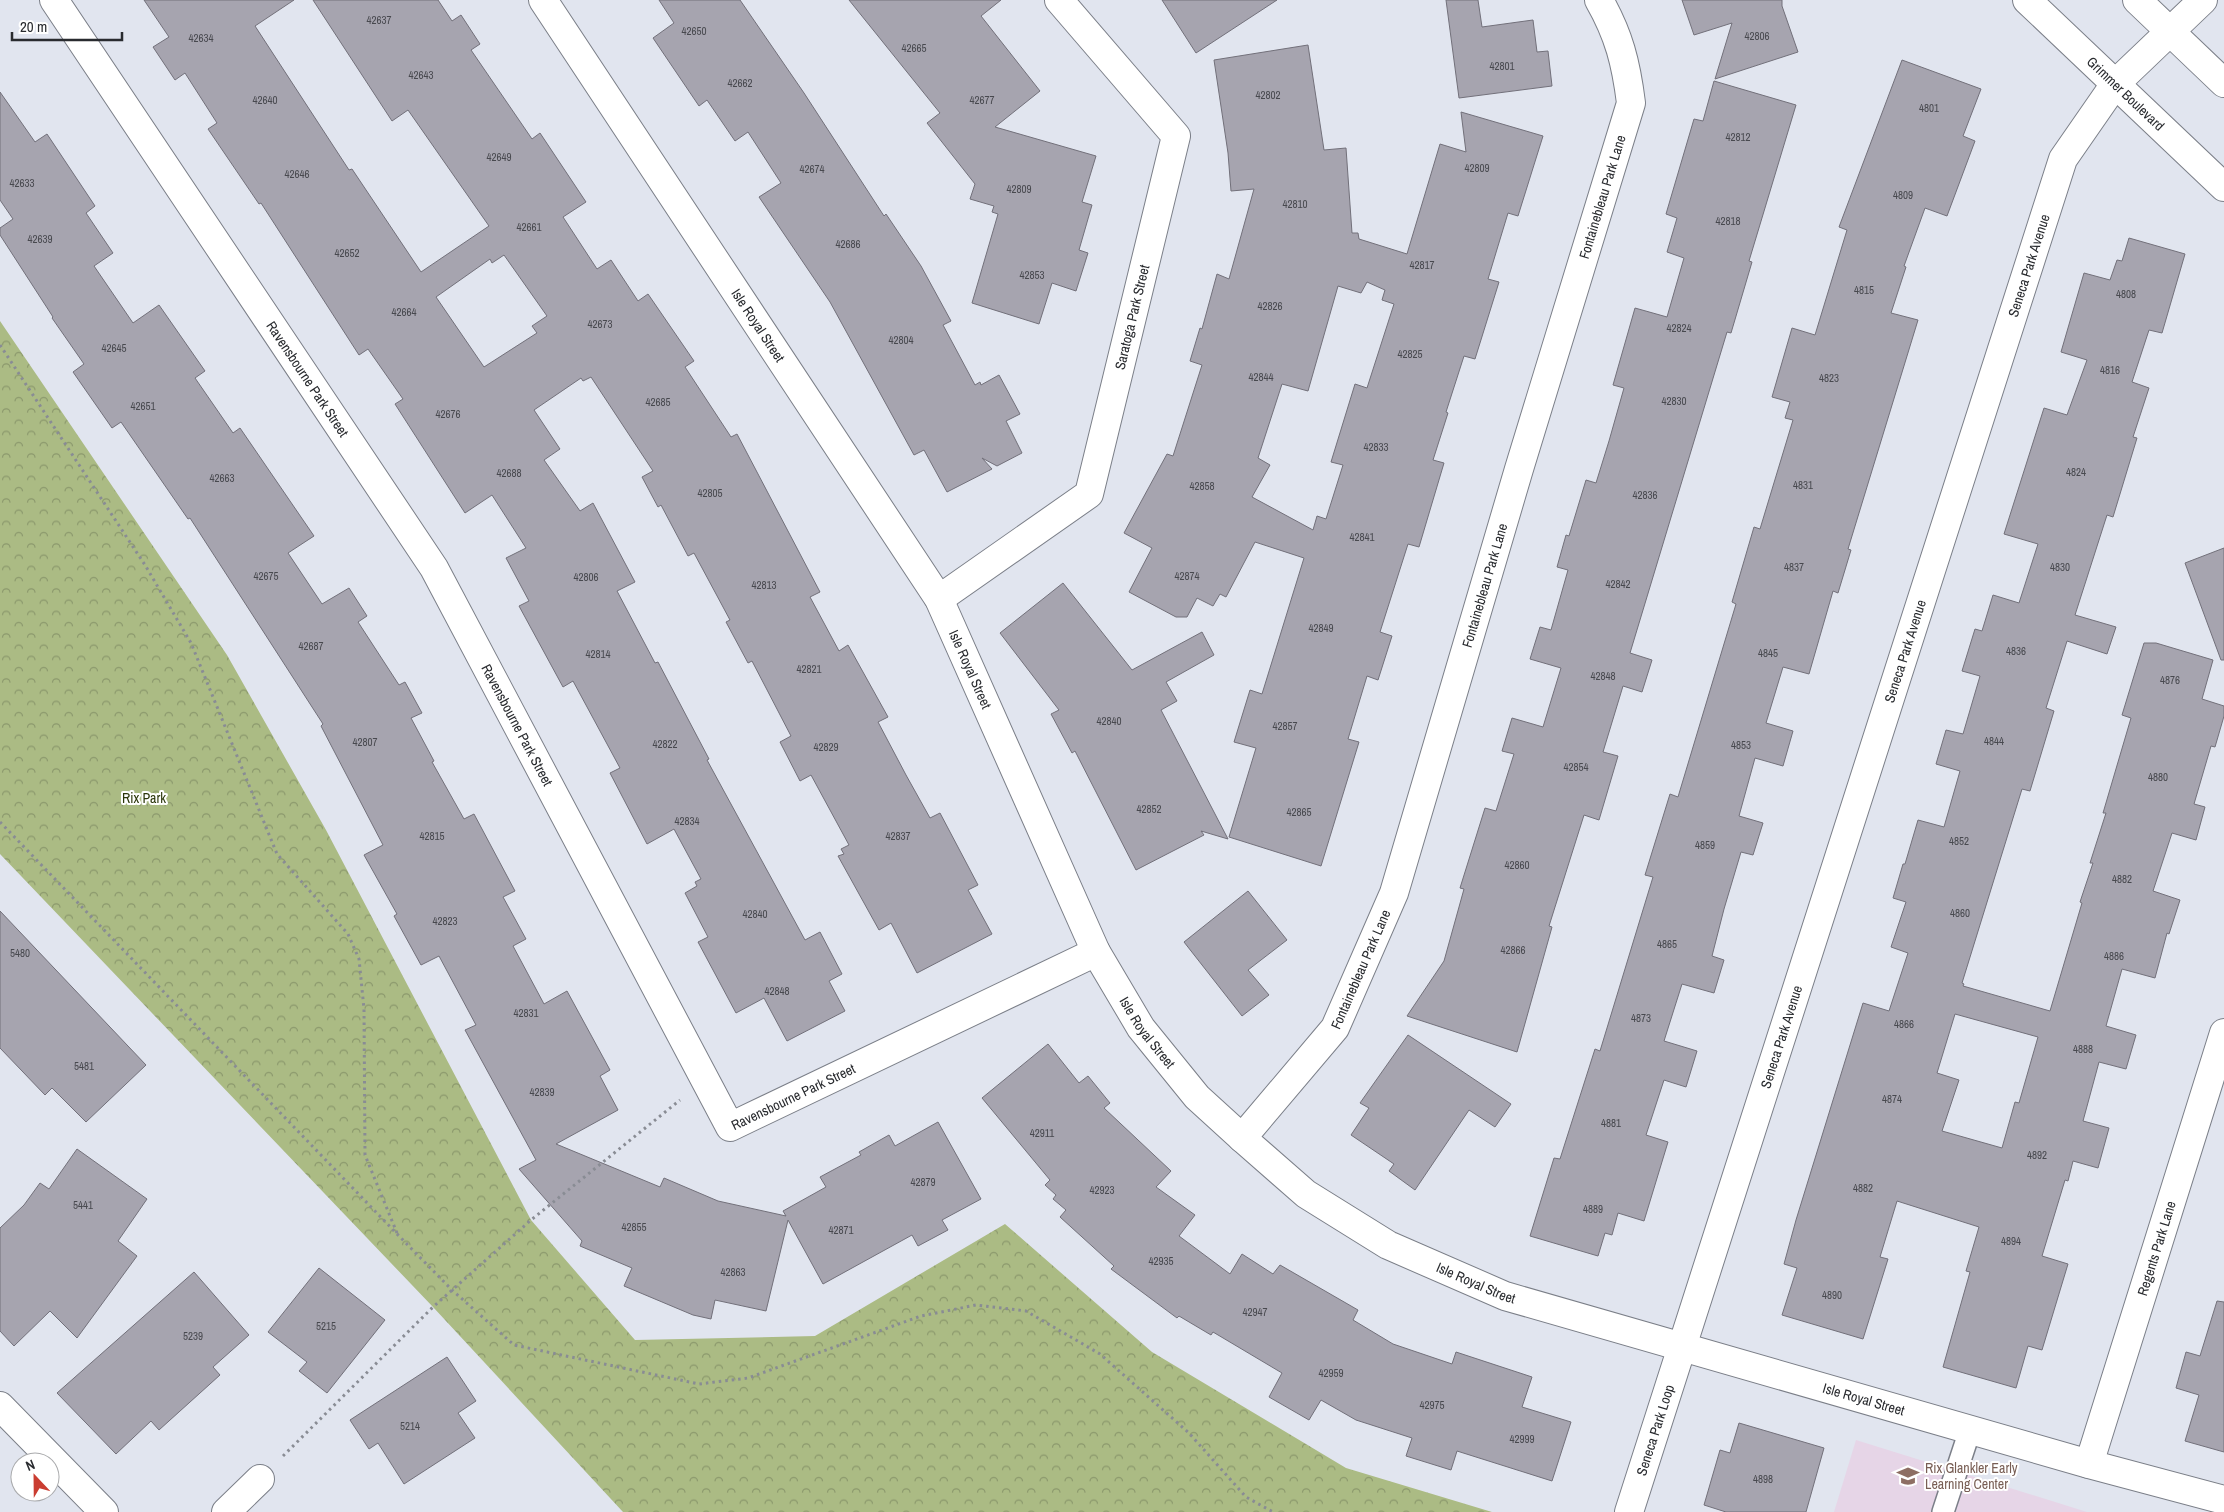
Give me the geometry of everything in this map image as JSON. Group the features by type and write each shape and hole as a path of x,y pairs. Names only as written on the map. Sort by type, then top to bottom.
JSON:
{"street":[{"name":"Ravensbourne Park Street","path":"54,0 434,568 730,1127 1096,952"},
{"name":"Isle Royal Street","path":"543,0 938,599 1096,952 1141,1028 1197,1097 1242,1138 1306,1194 1388,1245 1506,1296 2089,1464 2208,1502"},
{"name":"Saratoga Park Street","path":"938,599 1089,494 1176,136 1060,0"},
{"name":"Fontainebleau Park Lane","path":"1242,1138 1335,1028 1394,893 1522,459 1630,103 1626,63 1610,20 1598,0"},
{"name":"Grimmer Boulevard","path":"2027,0 2224,187"},
{"path":"2137,0 2224,83"},
{"name":"Seneca Park Avenue","path":"1682,1347 2063,159 2115,84 2204,0"},
{"name":"Regents Park Lane","path":"2089,1464 2224,1033"},
{"name":"Seneca Park Loop","path":"1629,1512 1682,1347"},
{"path":"0,1406 104,1512"},
{"path":"226,1512 260,1479"}],"lane":[{"path":"1943,1512 1970,1430"}],"path":[{"path":"0,346 146,565 191,643 277,854 348,934 359,959 364,1008 365,1155 398,1236"},
{"path":"0,822 398,1236 452,1290 514,1345 699,1384 748,1378 921,1316 976,1305 1026,1311 1100,1354 1189,1433 1246,1496 1273,1512"},
{"path":"260,1479 452,1290 531,1220 705,1079"}],"shaded area":[{"name":"Rix Glankler Early Learning Center","path":"1856,1440 2087,1512 1834,1512"}],"green space":[{"name":"Rix Park","path":"0,321 227,655 326,830 531,1220 635,1340 815,1336 1005,1224 1152,1352 1346,1468 1492,1512 623,1512 433,1307 0,854"}],"building":[{"path":"144,0 294,0 255,26 349,170 352,169 421,272 489,226 408,110 392,121 313,0 438,0 452,21 461,15 480,44 471,50 532,139 540,133 586,202 563,217 597,269 611,260 638,301 648,294 694,361 685,367 731,437 737,434 820,592 810,597 839,651 848,645 888,717 878,722 906,775 930,818 940,813 978,885 968,890 992,934 917,973 891,923 879,930 838,856 844,854 841,849 849,845 811,775 800,781 780,742 791,736 752,661 748,663 726,622 730,620 694,553 688,556 661,505 658,507 642,477 653,471 591,377 583,381 581,378 534,410 560,449 544,460 580,511 593,503 635,582 617,591 655,663 658,662 709,759 707,760 805,940 820,932 842,974 829,981 845,1011 787,1041 764,998 736,1013 698,942 708,937 685,893 697,886 695,882 701,879 674,829 647,844 610,773 620,768 573,681 563,687 519,606 529,601 506,558 526,548 492,495 465,513 395,404 403,399 368,349 359,355 261,203 259,204 208,129 217,123 185,73 175,80 153,47 169,37","holes":["504,255 547,316 532,326 537,333 484,367 436,297 490,259 492,263"]},
{"path":"659,0 740,0 804,93 884,216 886,214 921,266 951,321 943,325 975,385 980,382 981,385 999,375 1020,414 1006,421 1022,453 997,466 982,458 992,469 947,492 924,450 914,455 830,302 759,197 781,183 748,132 735,141 707,100 699,106 653,38 674,23"},
{"path":"849,0 1001,0 981,16 1040,91 995,127 1096,156 1082,202 1092,205 1079,250 1088,253 1076,291 1052,283 1039,324 972,303 998,214 992,212 994,206 970,199 975,184 927,123 940,113"},
{"path":"1162,0 1277,0 1196,53"},
{"path":"1446,0 1478,0 1482,27 1533,20 1537,52 1548,51 1552,86 1459,98"},
{"path":"1682,0 1782,0 1782,6 1798,52 1715,79 1732,23 1694,35"},
{"path":"1308,45 1324,150 1346,148 1352,233 1358,233 1359,239 1407,254 1440,144 1466,152 1461,112 1543,136 1518,216 1508,213 1488,279 1499,282 1475,359 1464,356 1446,412 1448,413 1433,460 1444,463 1419,547 1408,544 1380,632 1392,636 1378,680 1367,676 1348,739 1359,742 1321,866 1229,837 1256,748 1234,742 1250,690 1262,694 1304,558 1255,542 1226,597 1220,594 1213,606 1197,598 1187,617 1176,617 1129,592 1152,548 1124,533 1167,454 1173,456 1202,365 1190,361 1200,328 1202,329 1217,274 1229,279 1254,189 1231,191 1228,153 1214,60","holes":["1367,282 1385,290 1382,300 1394,304 1367,388 1355,384 1331,462 1343,465 1326,519 1317,516 1313,530 1252,497 1270,465 1258,458 1282,384 1308,391 1338,286 1361,293"]},
{"path":"1902,60 1981,89 1963,136 1975,141 1947,216 1925,208 1904,266 1906,267 1891,313 1918,320 1848,549 1851,550 1838,593 1833,591 1809,674 1783,667 1766,723 1793,731 1783,766 1755,758 1739,816 1763,823 1753,855 1741,852 1724,909 1712,956 1724,960 1714,993 1682,984 1664,1041 1697,1051 1686,1087 1664,1080 1646,1135 1668,1142 1644,1221 1618,1213 1612,1235 1605,1233 1598,1256 1530,1236 1554,1158 1560,1159 1595,1049 1600,1051 1653,877 1645,875 1670,794 1678,797 1736,604 1732,602 1754,527 1760,529 1793,420 1785,418 1790,402 1772,397 1792,328 1815,335 1847,230 1839,227"},
{"path":"1714,81 1796,105 1749,261 1752,262 1731,333 1727,332 1630,653 1652,660 1642,692 1623,686 1603,752 1618,756 1599,820 1584,815 1549,926 1552,927 1517,1052 1407,1016 1444,961 1464,889 1460,888 1485,808 1496,811 1514,754 1502,751 1512,718 1543,727 1561,668 1530,659 1540,627 1551,630 1568,570 1557,567 1566,535 1569,536 1586,480 1596,483 1609,441 1624,388 1613,385 1635,308 1667,317 1684,258 1667,252 1677,218 1666,214 1694,119 1703,121"},
{"path":"0,92 35,142 47,134 95,206 86,213 113,253 94,266 133,323 159,305 205,371 195,378 233,433 240,428 314,536 288,553 322,604 349,588 367,616 358,622 399,685 405,682 422,713 411,718 434,761 432,762 464,819 474,814 515,891 503,897 526,939 513,946 544,1004 567,991 610,1070 600,1076 618,1110 556,1144 660,1187 664,1178 718,1201 786,1216 783,1211 826,1187 820,1177 861,1155 859,1152 889,1135 895,1146 938,1122 981,1199 942,1220 948,1230 918,1246 912,1235 823,1284 788,1220 766,1311 715,1300 711,1319 693,1315 624,1286 632,1268 580,1246 582,1241 519,1169 536,1160 465,1030 476,1025 439,956 421,965 394,916 397,914 364,855 383,845 321,726 323,724 190,518 188,519 121,422 112,428 73,372 84,364 52,318 0,235 0,228 13,219 0,200"},
{"path":"2129,238 2185,254 2162,333 2149,330 2132,382 2149,388 2133,437 2137,438 2113,517 2107,515 2075,615 2116,627 2107,654 2067,641 2046,708 2054,711 2030,791 2022,789 1962,983 1964,984 1963,986 2050,1011 2082,903 2080,902 2093,863 2090,863 2106,813 2103,813 2131,718 2122,715 2144,643 2156,643 2213,660 2202,699 2224,706 2224,716 2215,747 2211,746 2194,804 2205,807 2196,840 2172,833 2153,891 2180,900 2169,934 2167,933 2155,978 2122,969 2106,1026 2136,1035 2126,1069 2099,1062 2083,1121 2109,1128 2098,1168 2073,1161 2068,1181 2065,1180 2042,1256 2068,1264 2042,1350 2028,1346 2016,1388 1943,1367 1970,1272 1966,1271 1979,1227 1897,1201 1880,1257 1888,1259 1863,1339 1782,1315 1797,1268 1784,1264 1863,1003 1889,1011 1908,953 1891,947 1906,902 1893,898 1918,820 1944,827 1960,771 1936,764 1946,730 1963,734 1980,676 1962,671 1975,629 1982,631 1993,595 2019,603 2038,544 2004,534 2044,408 2067,415 2087,360 2061,352 2084,273 2110,280 2117,260 2122,261","holes":["1955,1014 2038,1037 2019,1103 2015,1102 2002,1148 1942,1131 1959,1080 1937,1073"]},
{"path":"2224,548 2224,660 2221,660 2185,563"},
{"path":"1063,583 1132,670 1202,632 1214,655 1166,682 1177,701 1161,710 1228,839 1201,831 1204,835 1136,870 1075,751 1072,753 1051,714 1059,710 1000,633"},
{"path":"1248,891 1287,940 1248,970 1269,995 1242,1016 1184,942"},
{"path":"0,911 146,1065 86,1122 52,1088 45,1095 0,1048"},
{"path":"1408,1035 1511,1104 1495,1127 1469,1110 1415,1190 1389,1171 1394,1164 1351,1135 1369,1108 1360,1103"},
{"path":"1048,1044 1079,1083 1088,1076 1110,1103 1104,1108 1171,1171 1156,1187 1195,1215 1179,1236 1230,1274 1242,1254 1273,1274 1280,1265 1358,1310 1353,1320 1393,1344 1452,1364 1456,1352 1532,1377 1522,1407 1571,1422 1552,1481 1457,1451 1451,1470 1406,1456 1412,1438 1356,1420 1321,1400 1309,1420 1269,1397 1282,1373 1213,1332 1211,1335 1179,1316 1177,1318 1111,1269 1114,1266 1060,1217 1066,1210 1053,1199 1056,1195 1045,1185 1050,1180 982,1098"},
{"path":"77,1149 147,1199 118,1241 137,1256 77,1338 50,1311 14,1346 0,1331 0,1228 24,1205 40,1183 49,1189"},
{"path":"319,1268 385,1320 327,1393 299,1371 307,1362 268,1332"},
{"path":"194,1272 249,1335 213,1367 220,1375 159,1430 151,1421 116,1454 57,1393"},
{"path":"2217,1301 2224,1302 2224,1452 2185,1441 2199,1395 2176,1388 2186,1352 2200,1356"},
{"path":"447,1357 476,1401 458,1413 475,1438 404,1484 378,1443 369,1449 350,1420"},
{"path":"1739,1423 1824,1448 1806,1512 1726,1512 1704,1505 1720,1450 1730,1453"}],"place":[{"name":"Rix Glankler Early Learning Center","path":"1908,1476"}]}
